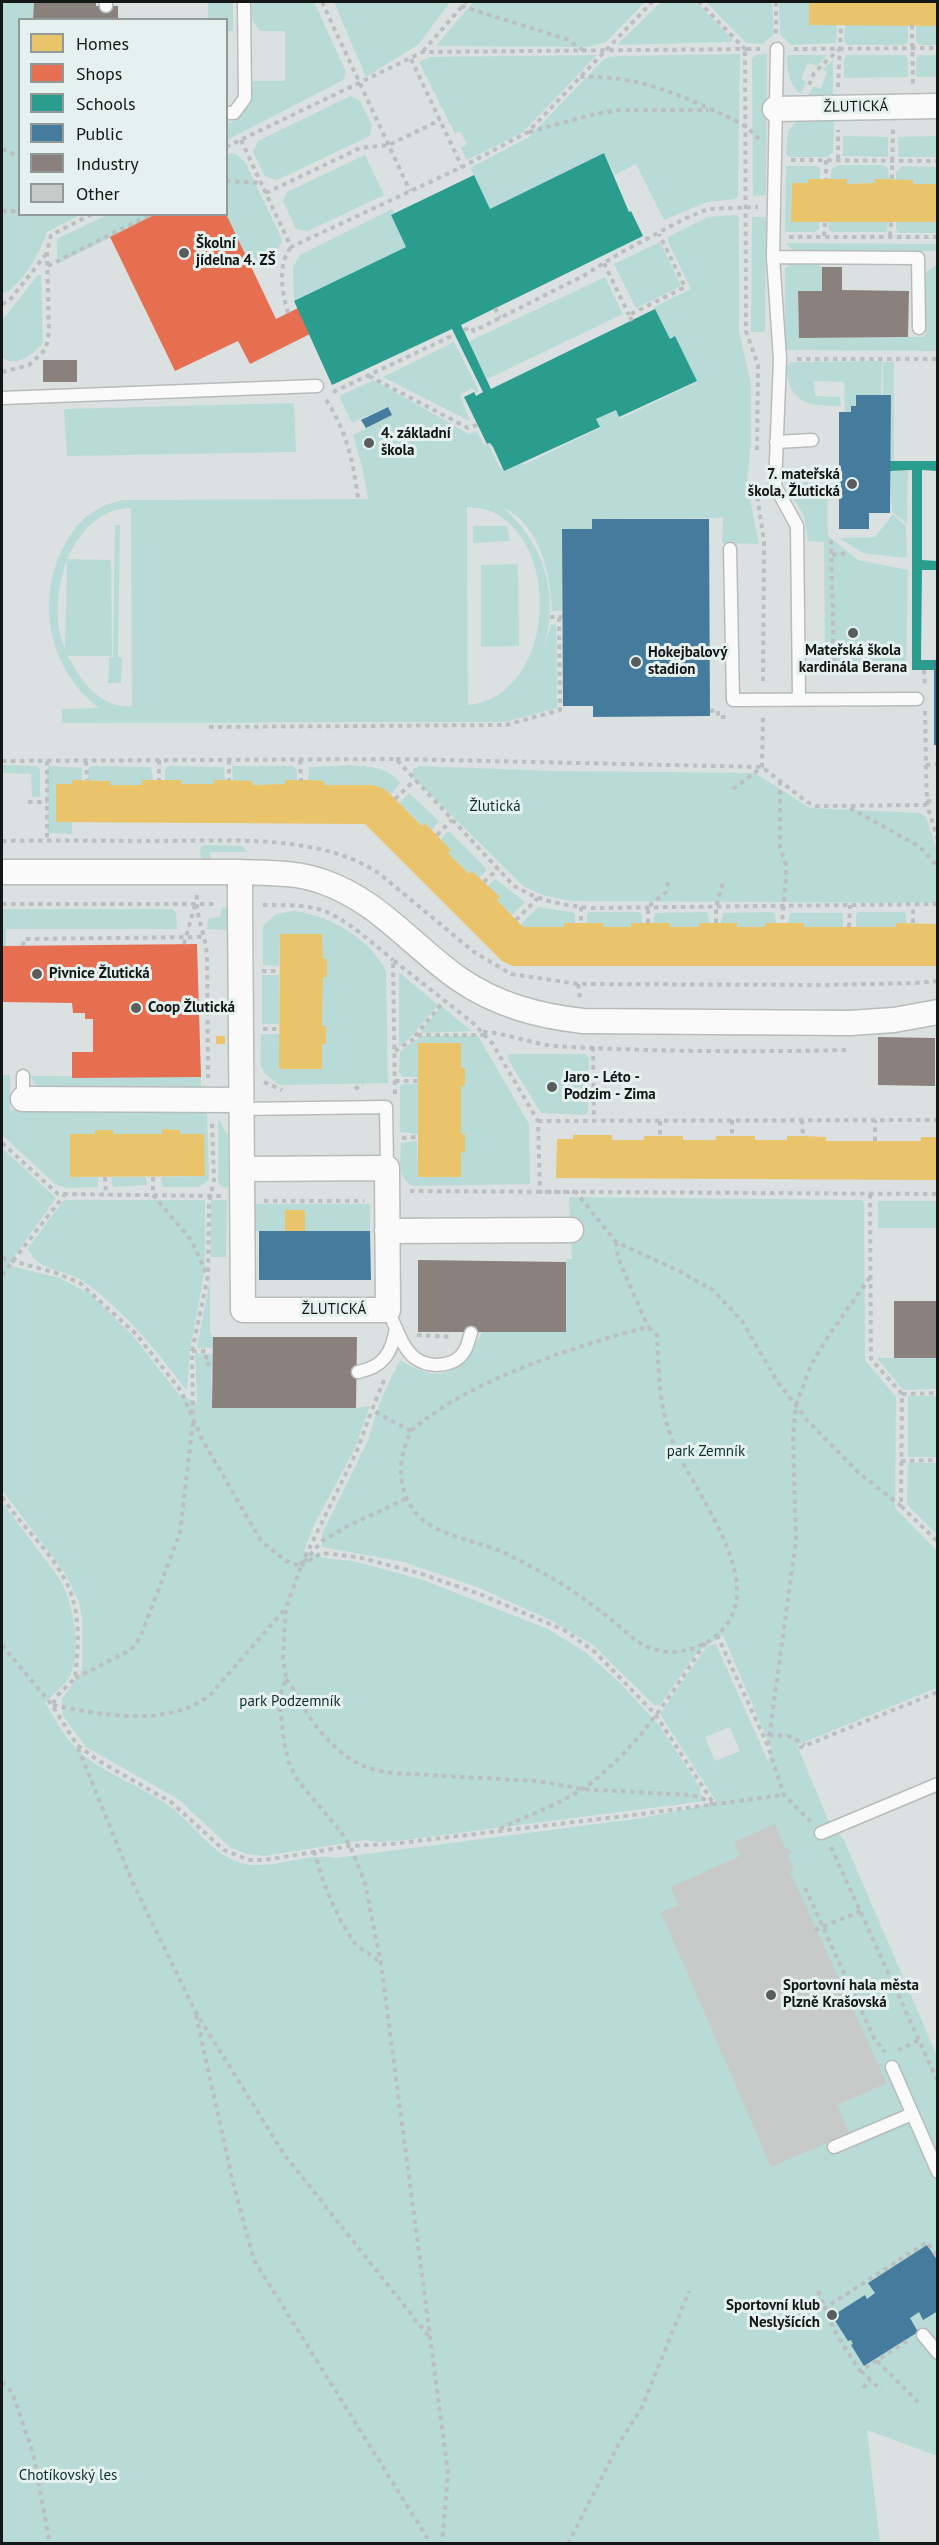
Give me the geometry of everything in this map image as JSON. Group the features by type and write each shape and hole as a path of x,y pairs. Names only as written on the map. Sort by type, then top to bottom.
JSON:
{"street":[{"name":"ŽLUTICKÁ","path":"787,109 938,106"},
{"path":"2,872 196,871 308,877 342,889 390,920 457,978 478,991 502,1003 549,1017 584,1021 850,1023 894,1020 937,1012"},
{"name":"ŽLUTICKÁ","path":"240,872 255,907 242,1104 243,1310 392,1319 387,1232 387,1168"},
{"path":"24,1100 208,1100 242,1104"},
{"path":"242,1169 387,1168"},
{"path":"387,1232 571,1230"}],"lane":[{"path":"228,113 234,113 245,98 244,2"},
{"path":"777,49 787,109 773,207 773,257 780,359 775,486 797,526 800,699"},
{"path":"773,257 918,258 918,328"},
{"path":"2,398 320,391"},
{"path":"776,442 812,440"},
{"path":"730,549 733,700 922,697"},
{"path":"23,1076 24,1100"},
{"path":"242,1104 387,1107 387,1168"},
{"path":"392,1319 407,1350 416,1359 433,1366 448,1364 457,1359 465,1351 471,1333"},
{"path":"358,1372 375,1368 386,1359 394,1345 392,1319"},
{"path":"821,1833 938,1784"},
{"path":"889,2061 938,2172"},
{"path":"834,2147 912,2114"},
{"path":"919,2336 938,2353"}],"path":[{"path":"322,2 410,191"},
{"path":"228,146 411,59 423,51 465,2"},
{"path":"528,132 652,2"},
{"path":"423,51 745,49 699,2"},
{"path":"776,2 777,49"},
{"path":"462,6 566,39 584,50"},
{"path":"838,108 841,25"},
{"path":"892,179 912,26"},
{"path":"787,109 814,73 839,49"},
{"path":"411,59 462,167"},
{"path":"579,77 638,81 674,92 746,125 779,157 938,162"},
{"path":"288,313 281,273 283,262 291,247 462,167 528,132 595,114 620,110 712,110"},
{"path":"266,193 360,148 389,145 440,120"},
{"path":"241,140 291,247"},
{"path":"2,150 18,157"},
{"path":"826,160 826,179"},
{"path":"228,181 262,183"},
{"path":"464,330 471,327 474,331 584,276 686,218 708,209 773,207"},
{"path":"2,211 18,211"},
{"path":"2,372 29,365 46,349 49,331 48,252 51,235 88,216"},
{"path":"48,266 147,216"},
{"path":"824,236 825,222"},
{"path":"890,236 891,222"},
{"path":"629,315 685,287 659,234"},
{"path":"773,237 938,237"},
{"path":"2,304 9,301 48,252"},
{"path":"604,263 632,321"},
{"path":"495,308 500,318"},
{"path":"758,365 780,359 938,359"},
{"path":"368,376 468,428 477,424"},
{"path":"320,391 334,412 346,440 355,473 358,499"},
{"path":"831,540 834,669"},
{"path":"832,555 848,553"},
{"path":"209,727 506,725 560,710 560,617 550,617"},
{"path":"924,670 922,697 927,803 938,840"},
{"path":"396,759 513,885 538,898 562,906 648,908 938,904"},
{"path":"2,760 396,759 762,767 816,806 847,807 938,802"},
{"path":"159,760 159,780"},
{"path":"229,760 229,780"},
{"path":"300,760 301,781"},
{"path":"46,761 47,840"},
{"path":"86,761 87,780"},
{"path":"926,765 938,764"},
{"path":"733,789 762,767"},
{"path":"395,799 415,780"},
{"path":"780,781 780,847 786,865 782,923"},
{"path":"28,802 47,802"},
{"path":"847,807 920,847 938,867"},
{"path":"437,835 452,820"},
{"path":"2,841 249,842 313,848 347,856 364,863 474,952 511,974 578,984 871,985 938,981"},
{"path":"52,1705 75,1678 131,1650 140,1638 180,1533 193,1418 192,1351 208,1276 210,1196 214,1180 212,1114 208,1100 206,937 198,919 196,904 197,841"},
{"path":"484,882 498,869"},
{"path":"648,923 648,908 666,892 668,882"},
{"path":"716,923 716,907 723,883"},
{"path":"516,920 538,898"},
{"path":"2,904 196,904 255,907 296,905 325,911 365,937 484,1033 538,1121 540,1192"},
{"path":"184,944 196,904"},
{"path":"913,904 913,923"},
{"path":"849,927 850,905"},
{"path":"581,907 581,923"},
{"path":"23,946 24,939 206,937"},
{"path":"393,960 395,1104"},
{"path":"268,971 280,971"},
{"path":"411,1040 443,1002"},
{"path":"256,1029 279,1029"},
{"path":"395,1051 420,1035 484,1033 533,1043 690,1052 850,1050"},
{"path":"593,1047 594,1121"},
{"path":"261,1080 286,1091"},
{"path":"395,1081 418,1081"},
{"path":"346,1090 353,1090 363,1084"},
{"path":"732,1120 732,1136"},
{"path":"802,1120 803,1136"},
{"path":"875,1120 875,1141"},
{"path":"538,1121 938,1120"},
{"path":"660,1121 660,1136"},
{"path":"2,1143 58,1194 242,1195 256,1201 387,1201 402,1191 938,1194"},
{"path":"105,1177 106,1195"},
{"path":"153,1177 153,1195 192,1241 208,1276"},
{"path":"576,1192 616,1242 679,1271 713,1290 742,1322 772,1377 831,1447 901,1506 938,1542"},
{"path":"2,1275 65,1194"},
{"path":"870,1194 871,1359 902,1394 901,1506"},
{"path":"616,1242 618,1258 648,1327 657,1335 658,1387 672,1433 733,1560 737,1575 736,1605 717,1635 705,1643 671,1652 660,1651 626,1635 616,1623 554,1579 502,1552 444,1532 425,1522 415,1512 407,1498 400,1478 403,1449 411,1431 439,1409 502,1377 586,1345 648,1327"},
{"path":"2,1258 56,1273 80,1283 99,1298 152,1351 181,1391 202,1439 261,1541 280,1557 301,1566"},
{"path":"768,1746 796,1541 793,1437 796,1405 811,1365 829,1335 871,1276"},
{"path":"413,1326 413,1334 452,1337 454,1332"},
{"path":"192,1351 206,1351 206,1364 211,1364"},
{"path":"385,1378 356,1453 301,1566 286,1608 283,1657 286,1678 279,1699 280,1720 292,1772 309,1797 341,1832 350,1846 365,1883 381,1964 448,2473 442,2544"},
{"path":"902,1394 938,1393"},
{"path":"372,1410 411,1431"},
{"path":"902,1461 938,1460"},
{"path":"2,1497 57,1568 70,1590 77,1625 75,1678"},
{"path":"301,1566 322,1541 407,1498"},
{"path":"301,1566 321,1553 358,1557 419,1573 482,1595 564,1630 595,1652 656,1714 714,1804"},
{"path":"52,1705 115,1716 140,1716 189,1707 210,1695 286,1608"},
{"path":"717,1635 768,1746 784,1795 821,1833 835,1852 938,2082"},
{"path":"497,1830 582,1789 620,1757 647,1727 705,1643"},
{"path":"2,1645 52,1705 77,1745 132,1881 195,2011 284,2154 430,2339"},
{"path":"286,1678 313,1721 351,1760 370,1770 538,1781 582,1789 689,1795 700,1797 714,1804"},
{"path":"799,1748 938,1692"},
{"path":"769,1735 789,1736 806,1745"},
{"path":"77,1745 99,1761 171,1802 224,1850 236,1857 257,1860 350,1846 392,1844 784,1795"},
{"path":"314,1851 324,1887 356,1945 372,1954 381,1964"},
{"path":"805,1888 874,2038 889,2061"},
{"path":"815,1930 861,1911"},
{"path":"195,2011 234,2187 254,2260 431,2544"},
{"path":"825,2308 927,2242 938,2258"},
{"path":"568,2544 618,2445 642,2407 689,2291"},
{"path":"818,2291 836,2334 861,2371 881,2390"},
{"path":"861,2371 919,2336"},
{"path":"877,2361 921,2405"},
{"path":"863,2388 870,2380"},
{"path":"2,2382 12,2392 33,2453 51,2544"}],"green space":[{"path":"2,2 34,2 33,18 18,18 18,216 78,216 47,232 35,259 23,277 2,294"},
{"path":"208,2 233,2 233,31 228,31 228,18 208,18"},
{"path":"252,2 314,2 346,72 343,80 228,139 228,124 239,117 246,107 253,81 285,81 285,31 260,31 252,20"},
{"path":"334,2 450,2 419,44 366,77"},
{"path":"473,2 645,2 606,42 588,47 436,46"},
{"path":"661,2 696,2 732,39 732,42 617,45"},
{"path":"706,2 772,2 774,34 763,44 746,43"},
{"path":"779,2 809,2 809,25 837,25 836,43 791,45 780,34"},
{"path":"845,25 908,25 908,41 904,45 847,45 844,41"},
{"path":"916,26 937,26 937,45 920,45 916,42"},
{"path":"740,54 738,196 735,199 707,202 664,220 636,164 615,175 604,153 490,209 470,168 529,137 602,61 609,57 622,56"},
{"path":"767,54 766,195 753,196 752,58"},
{"path":"597,55 522,133 467,160 461,148 467,144 460,131 455,134 419,62 430,57"},
{"path":"787,55 827,55 817,66 808,63 801,79 806,82 801,94 791,81"},
{"path":"847,55 905,55 908,59 908,77 844,78 844,59"},
{"path":"920,55 937,55 937,77 916,77 916,58"},
{"path":"833,60 833,96 808,96 813,86 821,89 827,72 823,69"},
{"path":"350,96 359,100 372,125 370,136 277,180 265,176 253,152 258,141"},
{"path":"831,117 834,120 833,152 828,157 786,155 788,131 797,121"},
{"path":"843,136 888,137 888,157 843,156"},
{"path":"937,136 937,157 898,157 898,137"},
{"path":"228,154 237,155 245,162 282,239 274,252 249,263 226,216"},
{"path":"365,155 384,195 308,231 296,229 283,201 287,192"},
{"path":"839,165 883,165 887,167 890,180 847,184 830,179 832,169"},
{"path":"786,166 817,166 820,169 820,179 808,183 792,183 791,221 819,222 819,229 815,232 785,232"},
{"path":"902,166 937,167 937,184 913,184 913,180 896,180 896,172"},
{"path":"392,209 394,213 391,215 406,247 294,301 293,267 300,255"},
{"path":"735,215 739,217 739,331 751,384 751,440 747,483 759,544 722,543 723,518 593,519 592,529 562,530 562,611 552,611 546,568 535,539 527,526 504,508 530,538 545,572 550,608 544,648 551,625 556,624 557,708 505,722 62,723 62,709 99,708 68,674 58,655 49,611 50,589 55,567 69,537 88,516 104,506 124,500 368,499 353,435 392,415 387,407 352,423 340,398 341,395 374,380 469,434 477,431 483,444 489,445 498,465 504,471 522,463 524,465 600,428 596,419 616,410 620,419 697,382 675,336 670,339 654,307 691,289 669,244 668,237 708,217","holes":["467,507 491,511 516,531 531,557 539,587 539,619 532,650 518,677 496,696 468,705","131,508 132,706 110,703 93,692 79,675 68,656 112,656 111,560 67,559 84,531 91,524 100,517 119,509","67,562 65,648 59,627 58,605 60,583"]},
{"path":"105,216 154,216 57,264 57,239"},
{"path":"752,217 766,217 765,332 751,332"},
{"path":"828,222 888,222 887,232 832,232 829,230"},
{"path":"896,222 937,222 937,233 899,233 896,230"},
{"path":"660,242 681,286 636,308 614,264"},
{"path":"786,243 937,244 937,251 793,251"},
{"path":"813,262 822,267 822,291 798,291 799,338 923,337 926,334 925,276 927,271 937,265 937,351 785,350 785,268 792,263"},
{"path":"38,275 41,275 43,342 35,351 18,361 7,360 2,357 2,318"},
{"path":"605,277 623,314 487,379 468,342"},
{"path":"454,342 479,391 476,393 472,388 460,395 470,421 383,377"},
{"path":"882,361 881,395 856,395 856,406 851,406 851,412 845,412 844,382 814,381 815,396 840,397 841,406 810,403 796,396 791,389 786,367 791,362"},
{"path":"883,362 894,362 894,460 890,461 891,395 883,395"},
{"path":"294,403 296,452 67,456 64,409"},
{"path":"890,471 908,471 907,524 892,512"},
{"path":"808,478 809,489 824,488 823,478 827,478 828,536 858,560 908,570 906,670 825,669 824,542 808,541 804,516 784,479"},
{"path":"893,514 906,526 907,556 905,558 863,553 839,538 875,537"},
{"path":"115,525 120,525 118,657 122,658 121,683 108,683 109,658 113,657"},
{"path":"473,526 507,526 510,541 473,543"},
{"path":"518,564 519,646 481,647 481,565"},
{"path":"2,765 37,766 40,770 40,797 32,797 31,774 2,773"},
{"path":"345,765 371,767 392,775 400,783 391,795 374,785 324,785 323,781 308,780 309,767"},
{"path":"50,766 82,768 82,780 72,780 72,784 56,785 56,821 72,821 72,834 48,833 47,769"},
{"path":"90,766 151,767 153,780 142,785 110,785 109,781 88,780"},
{"path":"168,766 224,767 225,780 214,780 214,784 182,784 165,780 165,770"},
{"path":"232,766 293,766 297,771 297,780 285,780 285,784 253,785 252,781 233,781"},
{"name":"Žlutická","path":"420,766 555,771 755,773 810,808 919,813 926,817 937,850 937,903 570,901 542,895 523,886 413,777 413,769"},
{"path":"409,793 439,821 432,830 425,823 422,826 399,803"},
{"path":"447,832 450,832 485,867 486,871 479,878 472,871 469,874 448,853 451,850 440,840"},
{"path":"203,845 242,846 248,852 210,852 210,860 201,859 200,848"},
{"path":"495,879 525,902 512,915 497,900 488,886"},
{"path":"538,907 571,912 575,914 575,923 564,923 564,927 523,927 521,924"},
{"path":"222,908 230,909 230,930 207,929 208,919 220,917"},
{"path":"2,909 172,909 176,912 177,929 6,929 6,946 2,946"},
{"path":"294,911 321,918 347,930 370,948 386,971 388,1083 280,1085 263,1069 260,1058 261,1034 280,1034 280,1069 322,1069 322,1044 326,1043 326,1026 322,1026 323,977 327,977 323,959 322,935 280,934 279,966 263,965 263,926 276,914"},
{"path":"589,912 639,912 642,915 642,923 631,923 631,927 603,927 603,923 587,923"},
{"path":"707,912 710,923 699,923 699,927 670,927 670,923 653,923 655,913"},
{"path":"772,912 775,914 776,923 766,923 765,927 737,927 737,923 721,923 723,913"},
{"path":"858,912 905,912 907,923 896,923 896,927 856,927"},
{"path":"790,913 843,913 843,927 804,927 804,923 788,923"},
{"path":"399,972 438,1005 409,1039 399,1047"},
{"path":"262,975 279,975 279,1024 262,1024"},
{"path":"441,1006 472,1031 420,1033"},
{"path":"422,1036 478,1036 529,1124 530,1184 413,1186 404,1178 401,1168 401,1143 417,1141 418,1177 461,1177 461,1152 465,1152 465,1135 461,1134 461,1086 465,1085 465,1069 461,1068 461,1044 418,1043 418,1077 403,1077 399,1072 400,1051"},
{"path":"585,1054 589,1058 588,1111 585,1115 541,1113 508,1059 508,1055"},
{"path":"2,1075 10,1075 10,1110 207,1111 209,1180 199,1187 162,1187 161,1177 204,1176 204,1134 180,1134 179,1130 162,1129 162,1134 113,1134 113,1130 96,1130 95,1134 70,1134 71,1177 98,1177 98,1187 67,1188 55,1184 2,1135"},
{"path":"30,1076 201,1077 201,1088 42,1088 35,1084"},
{"path":"418,1084 418,1134 400,1132 400,1086"},
{"path":"218,1118 228,1136 228,1186 225,1188 218,1181"},
{"name":"park Podzemník","path":"2,1148 56,1198 8,1265 59,1278 89,1293 134,1337 180,1396 197,1402 195,1353 213,1354 211,1379 213,1408 356,1408 370,1406 354,1450 315,1523 304,1551 325,1558 353,1561 423,1580 548,1629 585,1652 620,1683 659,1725 701,1789 700,1793 705,1801 397,1841 365,1840 264,1856 247,1854 231,1848 178,1799 86,1747 63,1716 62,1699 82,1670 82,1618 79,1602 65,1573 2,1490"},
{"path":"111,1177 146,1177 147,1185 113,1187"},
{"path":"569,1197 862,1200 864,1204 865,1360 896,1397 895,1508 937,1551 937,1688 797,1745 828,1820 844,1840 937,2056 937,2456 867,2430 880,2543 2,2543 2,1502 59,1578 69,1600 76,1643 73,1669 66,1682 45,1703 62,1730 84,1756 165,1803 216,1849 234,1861 267,1865 313,1857 336,1858 642,1818 717,1803 660,1714 707,1646 716,1644 768,1761 772,1751 723,1635 697,1652 660,1705 654,1705 593,1645 552,1621 477,1587 404,1562 322,1547 322,1534 368,1440 381,1399 400,1360 415,1368 439,1374 449,1372 458,1366 466,1358 482,1332 566,1332 566,1259 572,1259","holes":["730,1727 740,1751 715,1761 705,1737"]},
{"path":"64,1200 205,1200 205,1269 190,1350 187,1391 140,1333 101,1295 79,1278 45,1266 32,1256 28,1248"},
{"path":"211,1200 227,1200 226,1257 210,1257"},
{"path":"878,1201 937,1201 937,1228 878,1228"},
{"path":"254,1204 370,1204 370,1231 305,1231 305,1210 286,1210 285,1232 254,1231"},
{"path":"210,1279 210,1333 213,1337 213,1348 197,1348"},
{"path":"877,1358 937,1358 937,1389 903,1390"},
{"path":"908,1396 937,1396 937,1457 908,1457"},
{"path":"908,1463 937,1463 937,1535 907,1504"}],"building: Homes":[{"path":"809,2 938,2 938,26 809,25"},
{"path":"808,179 847,179 847,184 875,183 874,179 913,180 913,184 938,184 938,222 791,222 792,183 808,183"},
{"path":"72,780 110,781 110,785 142,785 142,780 181,780 182,784 214,784 214,780 252,781 253,785 285,784 285,780 308,780 324,781 324,785 374,785 386,790 422,826 425,823 451,850 448,853 469,874 472,871 500,897 497,900 523,927 564,927 564,923 603,923 603,927 631,927 631,923 670,923 670,927 699,927 699,923 737,923 737,927 765,927 766,923 804,923 804,927 896,927 896,923 938,924 938,966 513,966 502,961 365,824 56,822 56,784 72,784"},
{"path":"280,934 322,934 323,959 327,959 327,977 323,977 322,1026 326,1026 326,1044 322,1044 322,1069 279,1069"},
{"path":"216,1036 225,1036 225,1044 216,1044"},
{"path":"418,1043 461,1043 461,1068 465,1068 465,1086 461,1086 461,1134 465,1134 465,1153 461,1152 461,1177 418,1177"},
{"path":"162,1129 180,1130 180,1134 204,1134 205,1176 70,1177 70,1134 95,1134 95,1130 113,1130 113,1134 162,1134"},
{"path":"573,1135 612,1135 612,1140 644,1140 644,1136 683,1136 683,1140 716,1140 716,1136 755,1136 755,1140 787,1140 787,1136 803,1136 826,1137 826,1141 921,1141 921,1137 938,1137 938,1180 556,1178 557,1139 573,1139"},
{"path":"285,1210 305,1210 305,1231 285,1232"}],"building: Shops":[{"path":"152,216 227,216 276,319 298,308 310,334 250,364 238,341 175,371 110,237"},
{"name":"Coop Žlutická","path":"197,944 201,1077 72,1078 72,1052 93,1052 93,1019 85,1019 85,1013 73,1013 72,1003 2,1002 2,946"}],"building: Schools":[{"path":"604,153 629,212 631,211 643,236 461,325 491,389 655,309 670,339 675,336 697,381 619,417 616,410 596,419 600,427 504,471 493,447 490,443 487,444 464,397 474,392 476,396 483,392 452,329 332,385 294,301 406,247 391,215 474,175 490,209"},
{"path":"890,461 938,461 938,471 922,470 922,560 937,561 937,570 922,570 921,660 934,660 934,670 912,670 912,470 890,471"}],"building: Public":[{"path":"856,395 891,395 890,513 869,513 869,529 839,529 839,412 851,412 851,406 856,406"},
{"path":"388,407 392,415 366,428 361,420"},
{"name":"Hokejbalový stadion","path":"592,519 709,519 710,716 593,717 593,706 563,706 562,529 592,529"},
{"path":"934,660 938,660 938,745 934,745"},
{"path":"259,1231 370,1231 371,1280 259,1280"},
{"path":"927,2245 938,2261 938,2311 923,2320 919,2312 910,2318 918,2332 864,2366 851,2345 853,2344 851,2340 848,2341 832,2316 865,2295 867,2299 875,2293 868,2283"}],"building: Industry":[{"path":"34,2 96,2 96,6 118,6 118,18 33,18"},
{"path":"822,267 842,267 842,290 909,291 908,337 799,338 798,291 822,291"},
{"path":"43,360 77,360 77,382 43,382"},
{"path":"878,1037 935,1038 935,1086 878,1085"},
{"path":"418,1260 566,1262 566,1332 418,1332"},
{"path":"894,1301 938,1301 938,1358 894,1358"},
{"path":"213,1337 357,1337 356,1408 212,1408"}],"building: Other":[{"name":"Sportovní hala města Plzně Krašovská","path":"775,1824 785,1849 789,1847 792,1853 788,1854 794,1870 790,1872 887,2083 837,2105 849,2133 771,2167 661,1912 678,1905 671,1887 740,1856 734,1842"}],"place":[{"name":"Školní jídelna 4. ZŠ","path":"184,253"},
{"name":"4. základní škola","path":"369,443"},
{"name":"7. mateřská škola, Žlutická","path":"852,484"},
{"name":"Mateřská škola kardinála Berana","path":"853,633"},
{"name":"Hokejbalový stadion","path":"636,662"},
{"name":"Pivnice Žlutická","path":"37,974"},
{"name":"Coop Žlutická","path":"136,1008"},
{"name":"Jaro - Léto - Podzim - Zima","path":"552,1087"},
{"name":"Sportovní hala města Plzně Krašovská","path":"771,1995"},
{"name":"Sportovní klub Neslyšících","path":"832,2315"}],"park label":[{"name":"park Zemník","path":"706,1452"},
{"name":"Chotíkovský les","path":"68,2476"}]}
